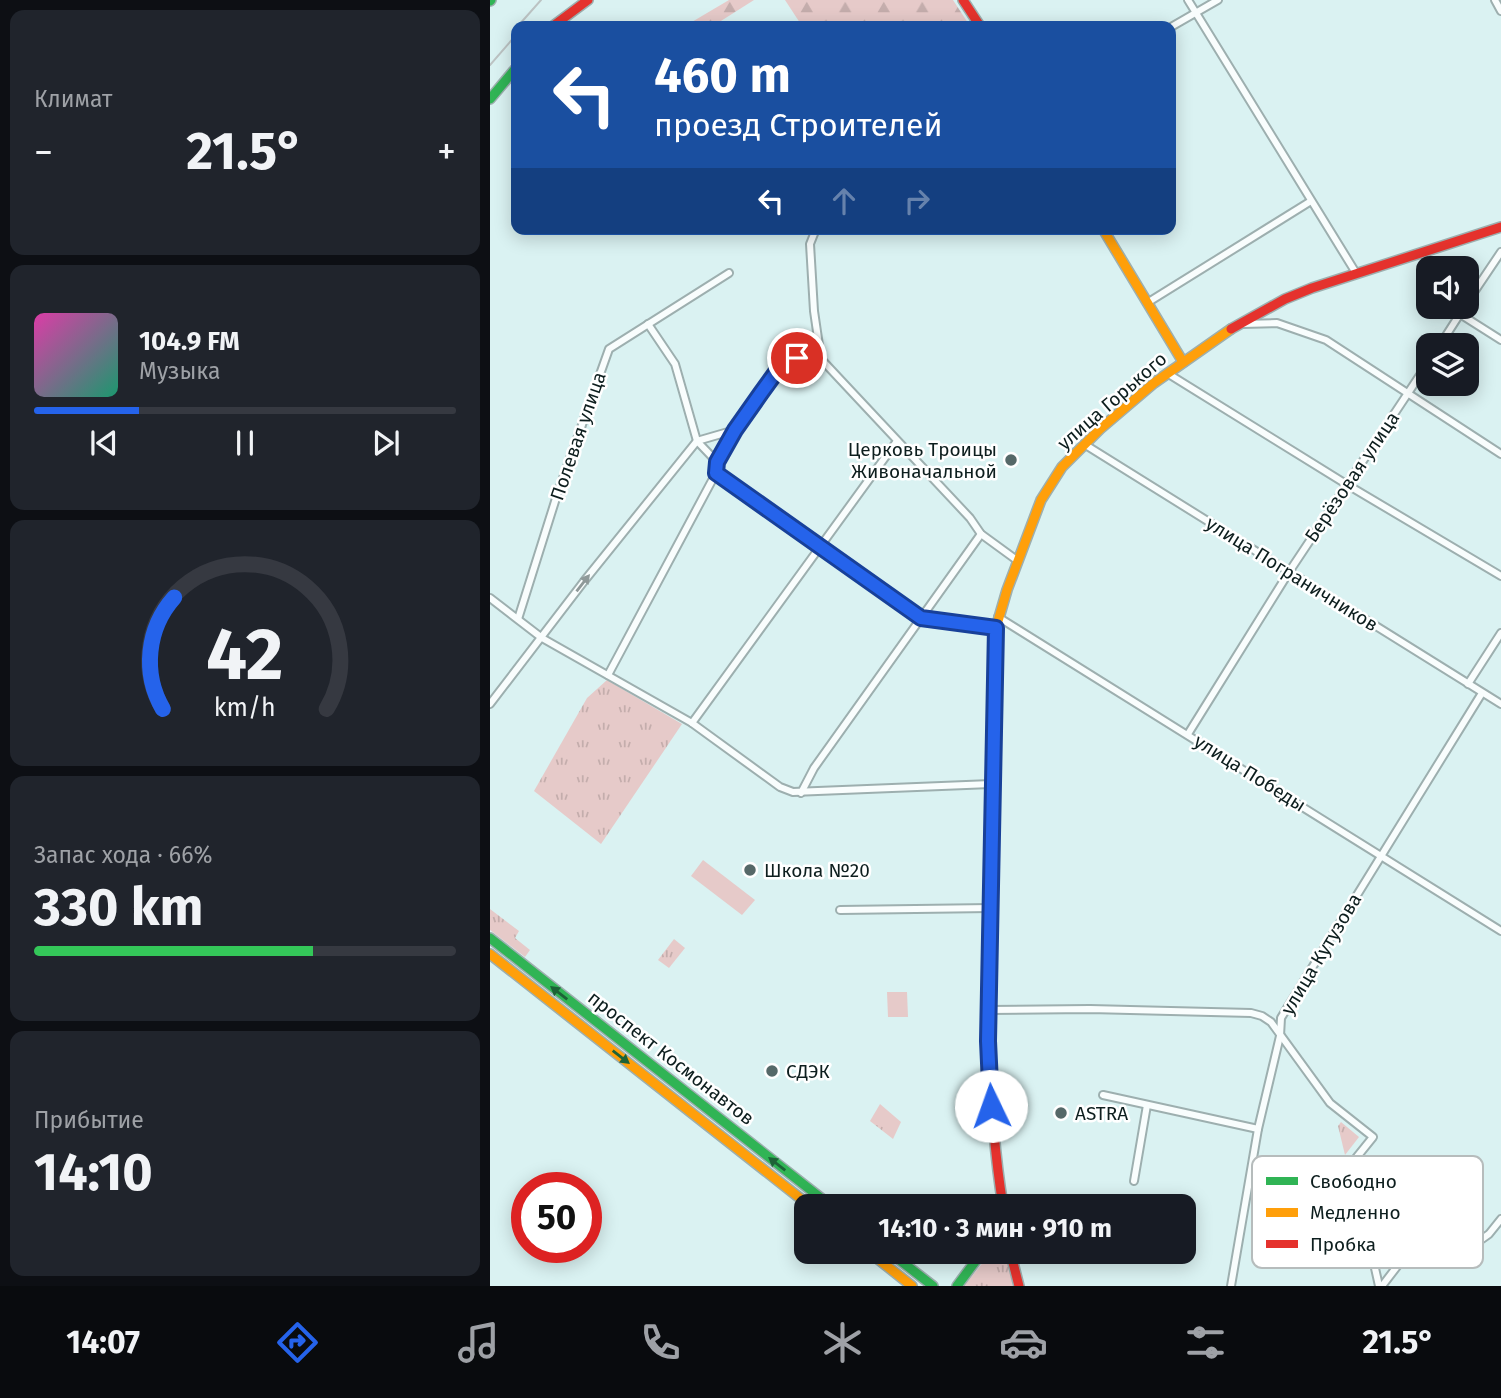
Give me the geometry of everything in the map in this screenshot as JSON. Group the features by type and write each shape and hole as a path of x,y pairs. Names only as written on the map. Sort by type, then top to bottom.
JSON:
{"main road":[{"path":"560,21 588,0"},
{"path":"963,0 977,21"},
{"path":"490,99 511,74"},
{"name":"улица Горького","path":"999,1194 993,1129 988,1010 996,628 1018,561 1050,484 1084,444 1167,373 1287,297 1501,227"},
{"path":"1107,235 1183,362"},
{"name":"проспект Космонавтов","path":"490,938 816,1194"},
{"name":"проспект Космонавтов","path":"490,954 795,1194"},
{"path":"884,1264 912,1286"},
{"path":"905,1264 933,1286"},
{"path":"957,1286 973,1264"},
{"path":"1013,1264 1019,1286"}],"street":[{"path":"1188,0 1356,273"},
{"path":"1176,24 1218,0"},
{"path":"1495,0 1501,11"},
{"path":"1147,303 1311,201"},
{"path":"813,235 810,244 814,311 821,359 970,518 981,534 1018,561"},
{"path":"1479,285 1501,252"},
{"name":"Полевая улица","path":"518,620 609,349 729,273"},
{"path":"1468,319 1501,340"},
{"path":"1242,324 1277,323 1326,340 1501,454"},
{"path":"648,324 674,364 697,441 717,462"},
{"path":"608,675 716,473 717,462 735,430 782,364 797,358 821,359"},
{"path":"1167,373 1501,576"},
{"name":"Берёзовая улица","path":"1188,734 1346,484 1416,382"},
{"path":"490,704 697,441 735,430"},
{"path":"692,723 897,441"},
{"name":"улица Пограничников","path":"1084,444 1501,705"},
{"path":"716,473 921,618 996,628"},
{"path":"801,793 814,768 981,534"},
{"path":"490,598 542,638 692,723 780,787 793,792 991,784"},
{"name":"улица Победы","path":"998,617 1501,931"},
{"path":"1468,684 1501,633"},
{"name":"улица Кутузова","path":"1253,1156 1280,1037 1281,1018 1482,693"},
{"path":"840,910 991,908"},
{"path":"988,1010 1090,1009 1251,1013 1262,1016 1271,1022 1330,1103 1373,1137 1358,1156"},
{"path":"1103,1095 1258,1129"},
{"path":"1134,1181 1147,1105"},
{"name":"улица Кутузова","path":"1231,1286 1252,1164"},
{"path":"1483,1238 1501,1219"},
{"path":"1376,1268 1381,1286"},
{"path":"1381,1286 1395,1268"}],"green space":[{"path":"729,0 754,0 721,21 693,21"},
{"path":"785,0 953,0 967,21 799,21"},
{"path":"607,680 682,724 601,844 534,791 587,698"},
{"path":"703,860 755,900 742,915 691,876"},
{"path":"490,909 519,931 515,938 530,950 525,957 490,930"},
{"path":"674,939 685,948 669,968 658,960"},
{"path":"887,992 907,992 908,1017 888,1017"},
{"path":"880,1104 901,1122 893,1139 870,1121"},
{"path":"1341,1122 1359,1137 1345,1155 1338,1126"},
{"path":"982,1264 1008,1264 1013,1286 964,1286"}],"railway":[{"path":"522,21 541,0"},
{"path":"490,65 511,41"}],"traffic: fast":[{"path":"490,99 511,74"},
{"path":"490,938 816,1194"},
{"path":"905,1264 933,1286"},
{"path":"957,1286 973,1264"}],"traffic: slow":[{"path":"1107,235 1183,362"},
{"path":"992,818 996,628 1007,590 1041,500 1062,467 1100,429 1154,383 1231,329"},
{"path":"490,954 795,1194"},
{"path":"884,1264 912,1286"}],"traffic: jam":[{"path":"560,21 588,0"},
{"path":"963,0 977,21"},
{"path":"1231,329 1285,299 1312,288 1501,227"},
{"path":"992,818 990,1061 996,1158 1001,1194"},
{"path":"1013,1264 1019,1286"}],"place":[{"name":"Церковь Троицы Живоначальной","path":"1011,460"},
{"name":"Школа №20","path":"750,870"},
{"name":"СДЭК","path":"772,1071"},
{"name":"ASTRA","path":"1061,1113"}],"route":[{"path":"797,358 782,364 761,393 717,462 716,473 921,618 996,628 988,1041 991,1106"}]}
